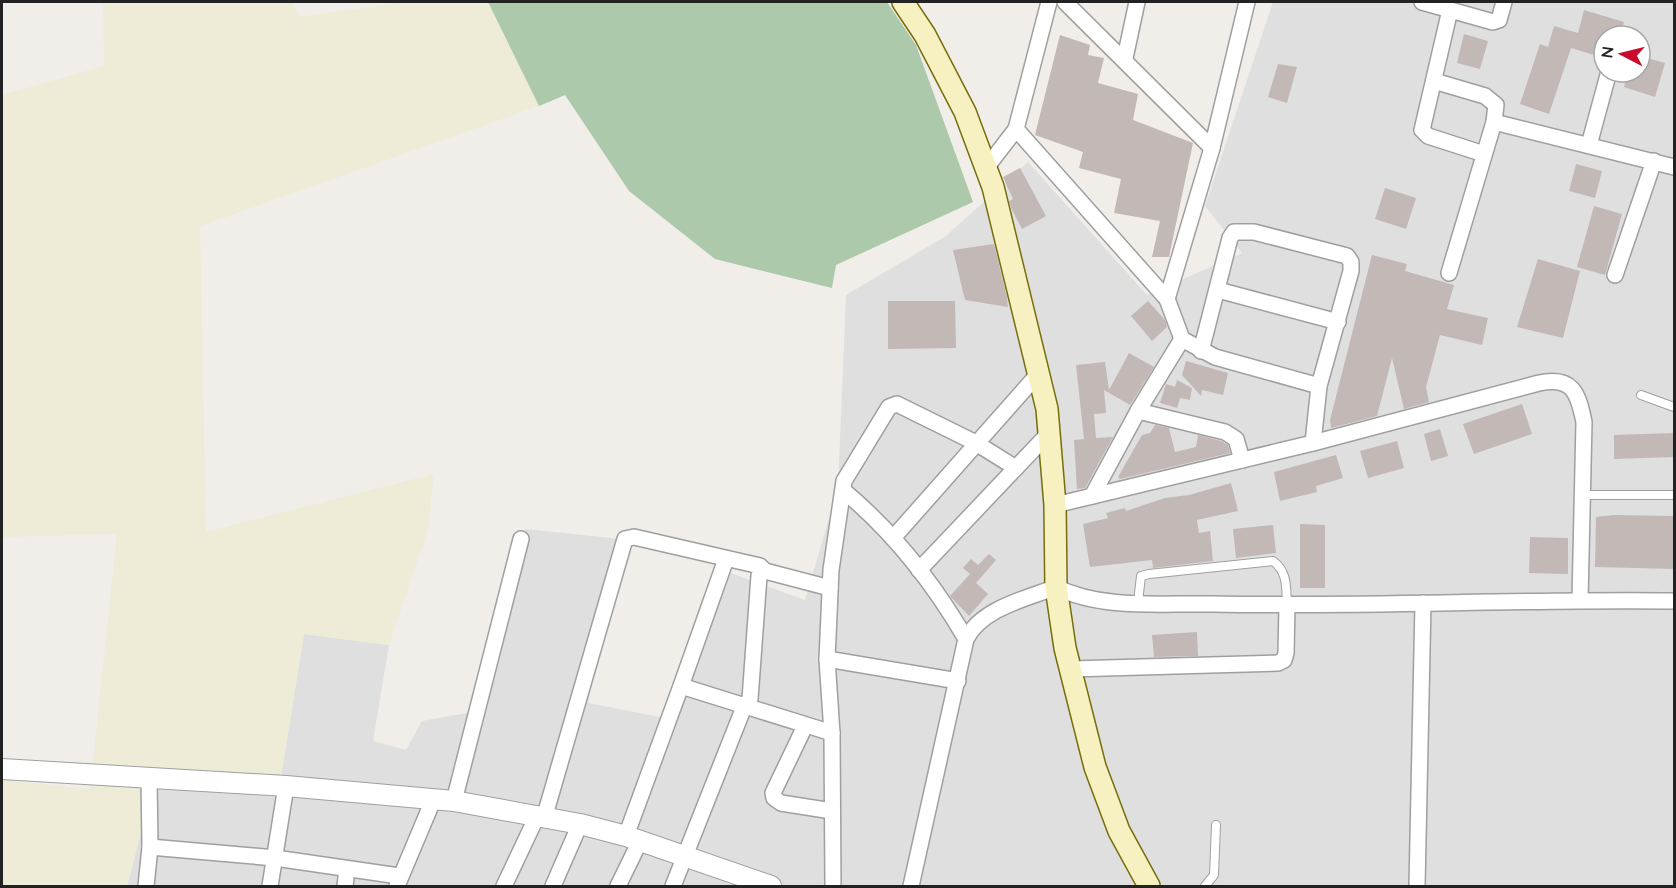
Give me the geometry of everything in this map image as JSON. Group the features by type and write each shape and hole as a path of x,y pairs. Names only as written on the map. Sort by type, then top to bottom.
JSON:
{"main road":[{"path":"903,2 925,35 965,112 999,208 1047,409 1055,505 1056,587 1065,648 1095,767 1119,831 1149,886"}],"street":[{"path":"986,168 1016,129 1049,2"},
{"path":"1065,2 1125,58 1212,148"},
{"path":"1125,58 1137,2"},
{"path":"1167,299 1212,148 1247,2"},
{"path":"1422,2 1493,22 1499,20 1504,2"},
{"path":"1450,10 1422,123 1424,133 1484,154"},
{"path":"1434,81 1494,100 1496,105 1494,122 1449,273"},
{"path":"1589,145 1606,84"},
{"path":"1494,122 1674,167"},
{"path":"1016,129 1167,299 1182,339 1201,351 1319,386"},
{"path":"1615,275 1654,161"},
{"path":"1201,351 1230,238 1234,232 1254,232 1347,256 1352,262 1351,271 1319,386 1313,443"},
{"path":"1218,290 1338,322"},
{"path":"1092,496 1138,411 1182,339"},
{"path":"893,538 1039,373"},
{"path":"1055,505 1313,443 1539,383 1551,381 1566,383 1578,397 1584,422 1580,600"},
{"path":"833,886 832,733 827,659 835,533 844,481 851,466 892,405 902,405 976,443 1016,468"},
{"path":"1138,411 1230,434 1236,439 1242,460"},
{"path":"919,570 1049,433"},
{"path":"844,491 872,514 893,538 946,606 966,639"},
{"path":"504,886 542,815 625,539 634,537 760,566 765,571 830,588"},
{"path":"454,801 521,539"},
{"path":"618,886 681,686 726,559"},
{"path":"673,886 744,707 750,699 759,576 765,571"},
{"path":"911,886 966,639 972,628 989,614 1056,587 1075,597 1138,602 1287,606 1580,600 1674,602"},
{"path":"1417,886 1422,603"},
{"path":"1071,669 1278,663 1284,660 1286,653 1287,606"},
{"path":"827,659 958,681"},
{"path":"681,686 832,733"},
{"path":"806,726 773,793 774,798 781,803 832,811"},
{"path":"2,769 286,786 454,801 542,815 580,824 766,886"},
{"path":"146,886 150,847 149,778"},
{"path":"270,886 286,786"},
{"path":"150,847 275,858 398,881 434,798"},
{"path":"553,886 580,824"},
{"path":"345,886 347,870"}],"lane":[{"path":"1641,395 1674,407"},
{"path":"1582,495 1674,495"},
{"path":"1138,602 1139,582 1142,576 1274,561 1281,566 1285,578 1287,606"},
{"path":"1205,886 1214,875 1216,825"}],"shaded area":[{"path":"103,2 291,2 299,17 408,2 491,2 565,95 200,226 206,532 434,474 428,529 389,645 304,634 278,795 153,788 127,886 2,886 2,780 90,789 117,534 2,537 2,95 104,66"},
{"path":"1273,2 1674,2 1674,886 127,886 152,788 278,795 304,634 389,645 373,741 406,750 422,721 473,712 525,529 621,539 588,703 660,717 725,571 805,600 838,488 846,295 946,236 1028,162 1147,295 1242,253 1205,206"}],"green space":[{"path":"488,2 887,2 916,45 973,202 836,265 832,288 715,259 629,191 565,95 539,106"}],"building":[{"path":"1584,10 1624,22 1623,24 1592,24 1592,54 1571,48 1549,114 1520,104 1540,44 1548,47 1554,26 1578,33"},
{"path":"1464,34 1488,41 1480,69 1457,63"},
{"path":"1060,35 1090,45 1088,55 1104,58 1098,83 1138,94 1133,120 1193,143 1169,257 1152,257 1160,221 1114,213 1121,179 1079,168 1083,152 1035,135"},
{"path":"1652,59 1665,63 1655,97 1624,87 1625,84 1652,84"},
{"path":"1278,64 1297,67 1287,103 1268,97"},
{"path":"1576,164 1602,171 1595,198 1569,191"},
{"path":"1020,168 1046,216 1022,229 1012,210 1009,201 1013,199 1003,177"},
{"path":"1385,188 1416,198 1406,229 1375,219"},
{"path":"1594,206 1622,214 1605,275 1577,267"},
{"path":"994,244 1008,307 965,300 953,250"},
{"path":"1372,255 1407,264 1405,271 1454,285 1447,309 1488,318 1482,345 1440,335 1426,387 1429,402 1404,409 1392,358 1377,416 1331,428 1330,420"},
{"path":"1538,259 1580,271 1563,338 1517,327"},
{"path":"888,301 955,301 956,348 888,349"},
{"path":"1148,301 1165,320 1167,327 1152,341 1131,316"},
{"path":"1129,353 1154,367 1130,405 1104,390 1106,413 1094,414 1096,438 1113,437 1085,488 1077,489 1074,440 1084,439 1076,365 1105,362 1109,390"},
{"path":"1186,361 1228,373 1223,395 1202,390 1201,396 1182,375"},
{"path":"1177,380 1192,388 1190,400 1180,398 1177,408 1160,403 1166,384 1175,387"},
{"path":"1522,404 1532,434 1474,454 1463,424"},
{"path":"1155,425 1169,428 1175,452 1196,447 1198,435 1221,441 1228,445 1230,453 1120,479 1118,477 1142,435 1150,433"},
{"path":"1440,429 1448,456 1431,461 1424,434"},
{"path":"1674,433 1674,457 1614,459 1614,435"},
{"path":"1397,441 1404,468 1368,478 1360,451"},
{"path":"1336,455 1343,478 1316,486 1317,492 1280,501 1274,472"},
{"path":"1231,483 1238,511 1197,520 1199,533 1210,531 1213,561 1153,568 1152,560 1090,567 1083,524 1108,518 1106,513 1125,508 1126,511 1165,498 1189,495"},
{"path":"1674,516 1674,569 1595,567 1596,517"},
{"path":"1300,524 1325,525 1325,588 1300,588"},
{"path":"1273,525 1276,553 1236,558 1233,529"},
{"path":"1530,537 1568,538 1568,574 1529,573"},
{"path":"989,554 996,560 976,583 988,594 969,616 950,596 970,574 963,568 971,559 978,565"},
{"path":"1197,632 1198,656 1154,657 1152,635"}]}
